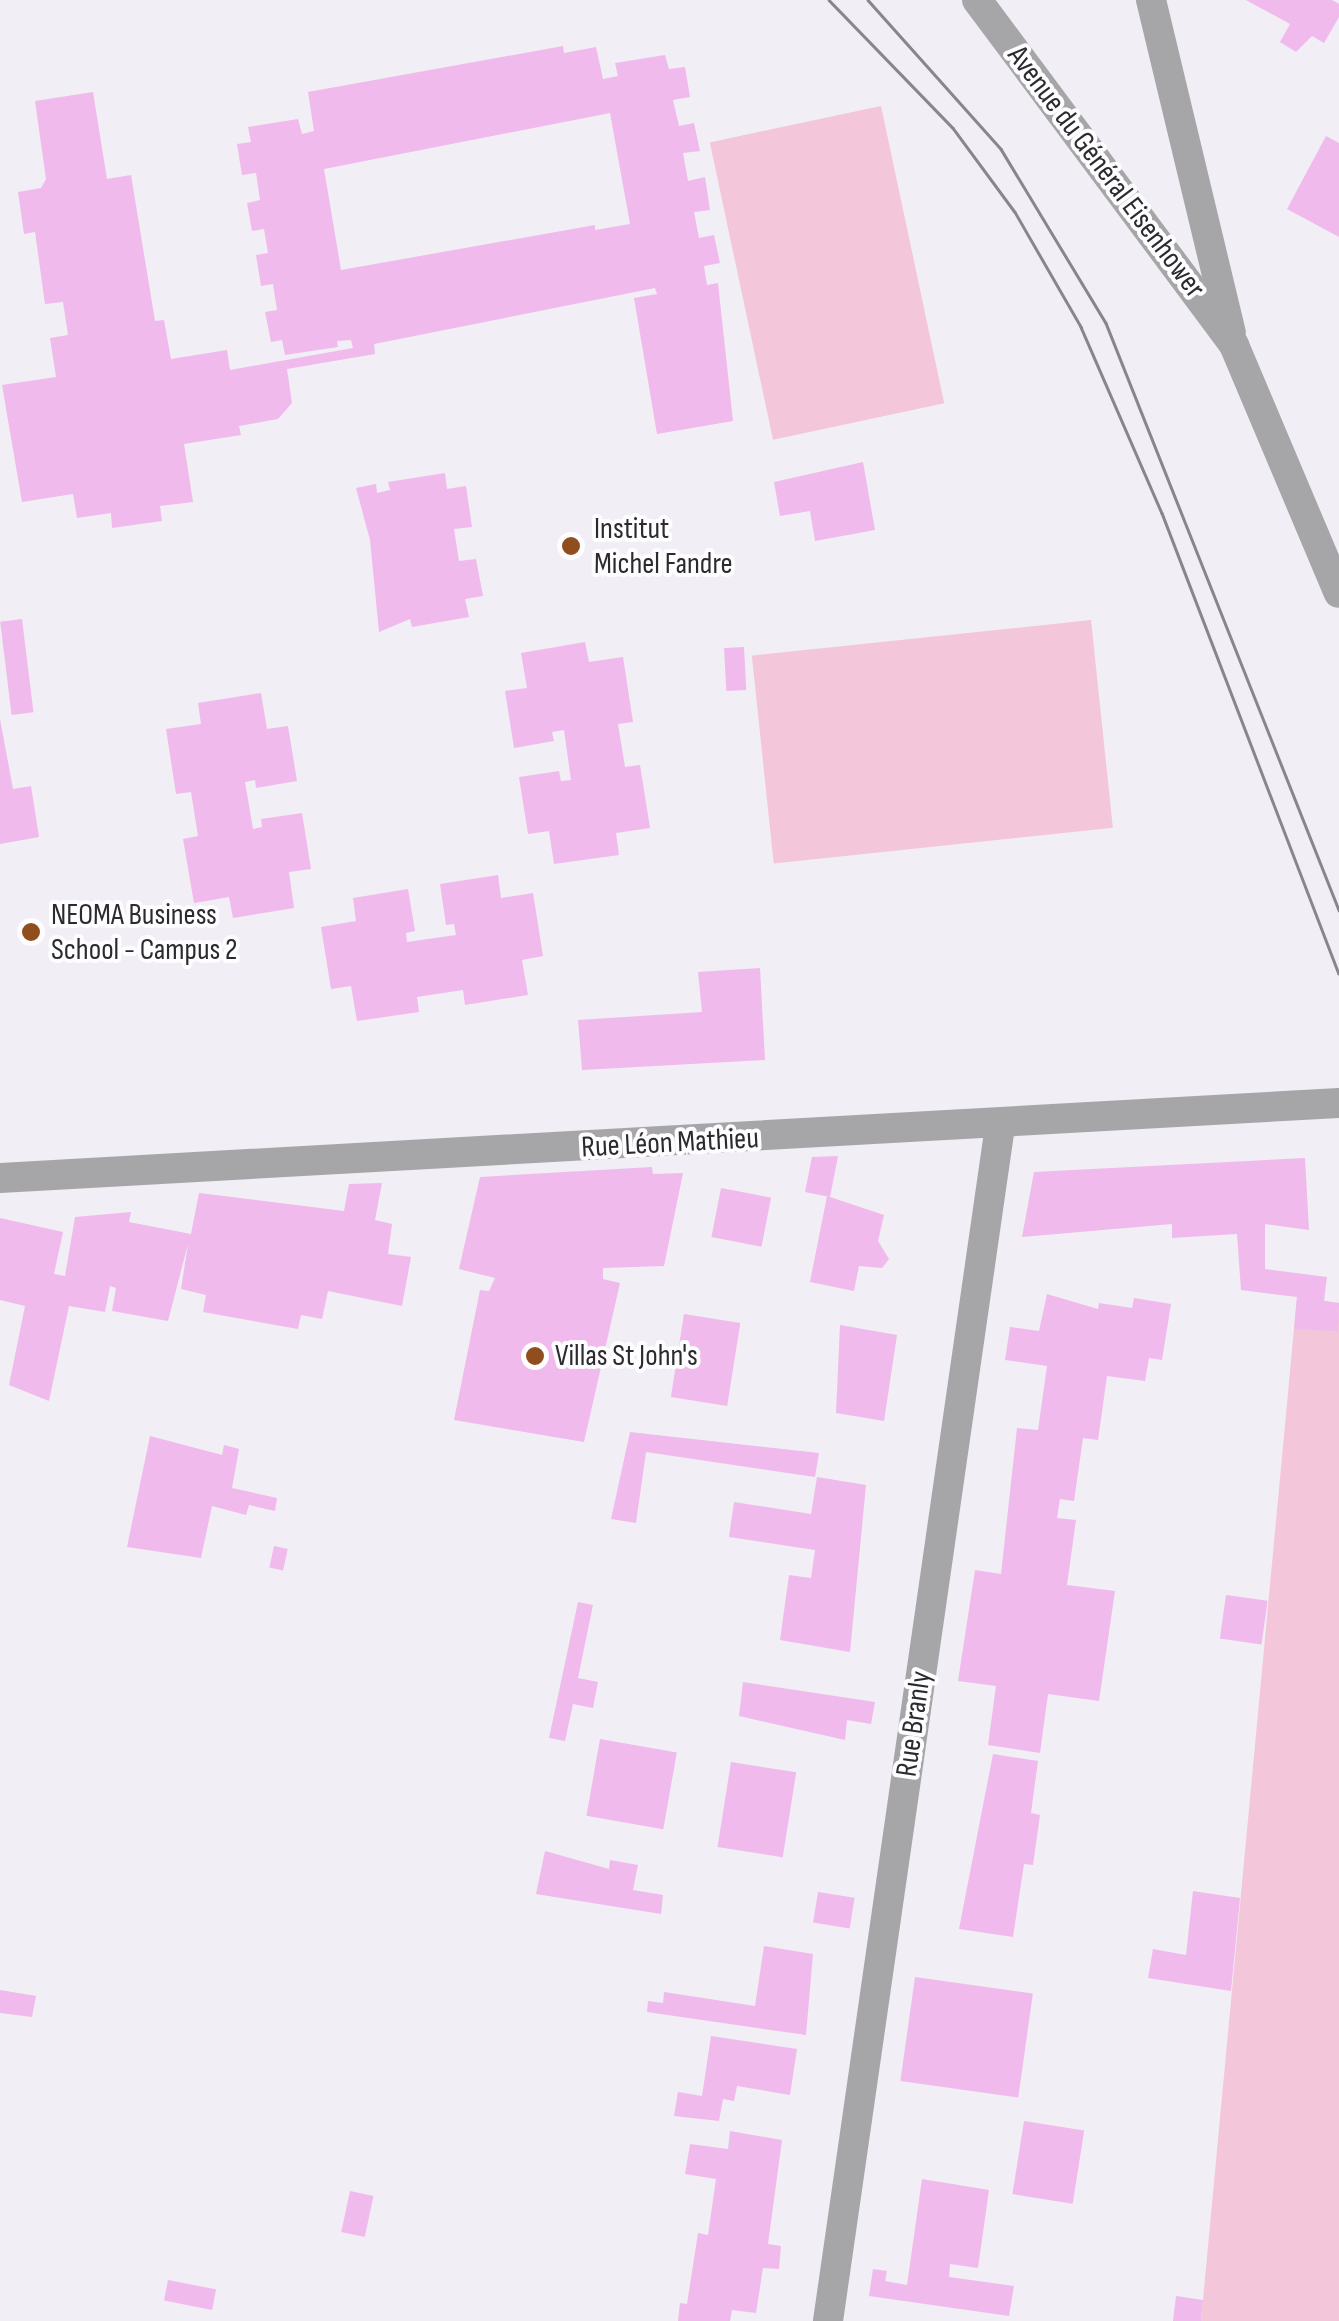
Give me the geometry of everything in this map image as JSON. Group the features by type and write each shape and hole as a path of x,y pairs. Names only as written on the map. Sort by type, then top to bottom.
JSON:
{"street":[{"name":"Avenue du Général Eisenhower","path":"977,0 1234,345"},
{"name":"Avenue du Général Eisenhower","path":"1151,0 1234,345 1339,593"},
{"name":"Rue Léon Mathieu","path":"0,1178 1000,1126 1339,1103"},
{"name":"Rue Branly","path":"828,2321 1000,1126"}],"shaded area":[{"path":"881,106 944,403 773,440 710,142"},
{"path":"1091,620 1113,828 774,863 752,656"},
{"path":"1297,1297 1339,1303 1339,2321 1201,2321"}],"building":[{"path":"1246,0 1332,0 1339,4 1339,17 1324,43 1312,36 1296,52 1280,42 1290,24"},
{"path":"563,46 564,53 596,47 603,79 618,76 615,63 665,55 669,69 685,67 690,97 673,100 679,126 694,123 700,151 683,153 688,181 705,177 710,210 694,212 699,238 714,235 720,263 704,266 707,285 718,283 733,421 657,434 634,298 657,294 655,288 374,344 375,354 287,369 292,403 278,419 239,426 241,435 184,444 193,502 160,506 162,521 112,528 111,513 77,518 73,494 22,502 2,385 56,377 50,338 68,335 63,302 45,304 35,232 24,234 18,192 41,188 46,179 35,101 93,92 107,179 131,175 155,321 164,320 171,359 227,350 230,370 353,348 351,340 337,341 338,347 285,355 282,340 271,342 265,312 277,310 273,284 261,286 256,255 268,253 264,229 252,231 247,203 260,200 256,173 242,175 237,144 251,142 248,127 298,119 302,134 314,131 308,92","holes":["610,113 630,224 595,230 595,225 341,270 324,169"]},
{"path":"1326,136 1339,143 1339,237 1287,209"},
{"path":"863,462 875,530 815,541 810,511 780,516 774,482"},
{"path":"445,473 447,489 466,486 472,527 454,529 459,561 476,559 483,596 465,599 469,617 412,627 410,619 379,632 370,540 356,488 376,484 377,493 390,490 388,482"},
{"path":"22,619 33,712 12,715 0,622"},
{"path":"585,642 589,662 623,657 633,722 618,724 625,767 640,765 650,828 616,833 619,855 554,864 549,831 528,834 519,777 559,771 561,781 571,780 564,730 552,732 554,741 514,748 505,691 527,688 521,653"},
{"path":"744,647 746,690 726,691 724,648"},
{"path":"261,693 267,729 288,726 297,781 256,788 255,780 245,782 253,829 262,827 261,819 302,813 311,869 289,872 294,908 233,918 229,897 194,903 183,839 198,836 191,792 176,794 166,729 201,724 198,703"},
{"path":"0,719 13,789 31,786 39,837 0,844"},
{"path":"498,875 501,898 533,893 543,956 522,960 528,995 465,1005 463,990 417,997 419,1012 357,1021 351,986 331,989 321,927 356,921 353,898 408,889 415,931 406,933 407,942 456,935 454,924 446,925 440,884"},
{"path":"760,968 765,1060 582,1070 578,1020 702,1012 698,972"},
{"path":"838,1156 830,1197 805,1192 812,1157"},
{"path":"1305,1158 1309,1230 1265,1224 1265,1269 1327,1277 1324,1301 1339,1303 1338,1331 1294,1329 1297,1297 1241,1290 1237,1234 1172,1238 1172,1224 1022,1237 1034,1172"},
{"name":"Villas St John's","path":"652,1167 653,1174 683,1173 664,1266 603,1268 603,1279 620,1283 584,1442 454,1420 480,1290 489,1291 495,1278 459,1269 480,1177"},
{"path":"382,1183 375,1220 392,1224 388,1254 411,1257 402,1306 328,1291 322,1319 301,1315 298,1329 203,1312 206,1295 181,1289 188,1244 168,1321 112,1311 116,1288 110,1286 105,1312 69,1306 49,1401 9,1385 25,1306 0,1300 0,1218 63,1232 54,1274 65,1276 75,1217 131,1212 129,1222 191,1234 199,1193 344,1211 349,1184"},
{"path":"721,1188 771,1198 762,1247 711,1237"},
{"path":"827,1196 884,1215 878,1241 889,1259 882,1268 859,1266 854,1291 810,1282"},
{"path":"1047,1294 1098,1309 1099,1303 1132,1308 1134,1298 1171,1304 1162,1360 1149,1358 1145,1381 1107,1376 1098,1440 1083,1438 1074,1501 1060,1499 1057,1518 1076,1520 1067,1585 1115,1591 1099,1701 1048,1694 1040,1753 988,1745 996,1686 958,1681 975,1570 1001,1574 1017,1428 1038,1430 1047,1366 1005,1360 1010,1327 1039,1331"},
{"path":"684,1314 740,1323 727,1406 671,1397"},
{"path":"840,1325 897,1335 884,1421 836,1413"},
{"path":"630,1432 819,1453 815,1477 646,1452 636,1523 611,1519"},
{"path":"150,1436 222,1455 224,1445 239,1449 232,1488 277,1498 275,1511 249,1505 246,1515 212,1506 201,1558 127,1547"},
{"path":"817,1477 866,1485 850,1652 780,1640 789,1575 811,1578 815,1550 729,1537 734,1502 811,1514"},
{"path":"274,1546 288,1549 283,1570 269,1568"},
{"path":"1226,1595 1268,1601 1261,1644 1220,1639"},
{"path":"578,1602 593,1605 578,1678 598,1682 593,1708 573,1704 565,1741 549,1738"},
{"path":"743,1682 875,1702 871,1724 847,1720 845,1740 739,1716"},
{"path":"600,1739 677,1753 663,1829 586,1816"},
{"path":"993,1754 1038,1761 1031,1813 1040,1815 1033,1865 1024,1864 1013,1937 959,1929"},
{"path":"731,1762 796,1772 783,1857 718,1847"},
{"path":"545,1851 609,1869 610,1860 638,1865 633,1890 663,1895 661,1914 536,1894"},
{"path":"1193,1891 1240,1898 1231,1991 1148,1978 1153,1949 1186,1955"},
{"path":"818,1892 855,1898 850,1928 813,1923"},
{"path":"764,1946 813,1954 806,2035 647,2012 648,2001 663,2003 664,1992 755,2006"},
{"path":"915,1977 1033,1994 1018,2098 900,2081"},
{"path":"0,1990 36,1996 32,2017 0,2013"},
{"path":"711,2036 797,2049 790,2095 737,2086 734,2101 723,2099 719,2121 674,2116 678,2092 702,2096"},
{"path":"1024,2121 1084,2131 1073,2204 1012,2194"},
{"path":"730,2131 782,2140 768,2244 781,2246 779,2269 763,2268 756,2313 732,2310 730,2321 678,2321 680,2303 687,2304 698,2233 708,2235 716,2179 685,2174 690,2144 728,2149"},
{"path":"922,2179 989,2190 978,2268 950,2264 949,2277 1014,2286 1009,2316 869,2296 873,2269 887,2271 885,2281 907,2285"},
{"path":"350,2191 373,2196 365,2237 341,2232"},
{"path":"168,2280 216,2289 212,2310 164,2301"},
{"path":"1176,2296 1203,2300 1201,2321 1173,2321"}],"tram line":[{"path":"829,0 953,128 1015,212 1081,327 1162,513 1339,973"},
{"path":"868,0 1001,149 1106,323 1339,910"}],"place":[{"name":"Institut Michel Fandre","path":"571,546"},
{"name":"NEOMA Business School - Campus 2","path":"31,932"},
{"name":"Villas St John's","path":"535,1356"}]}
